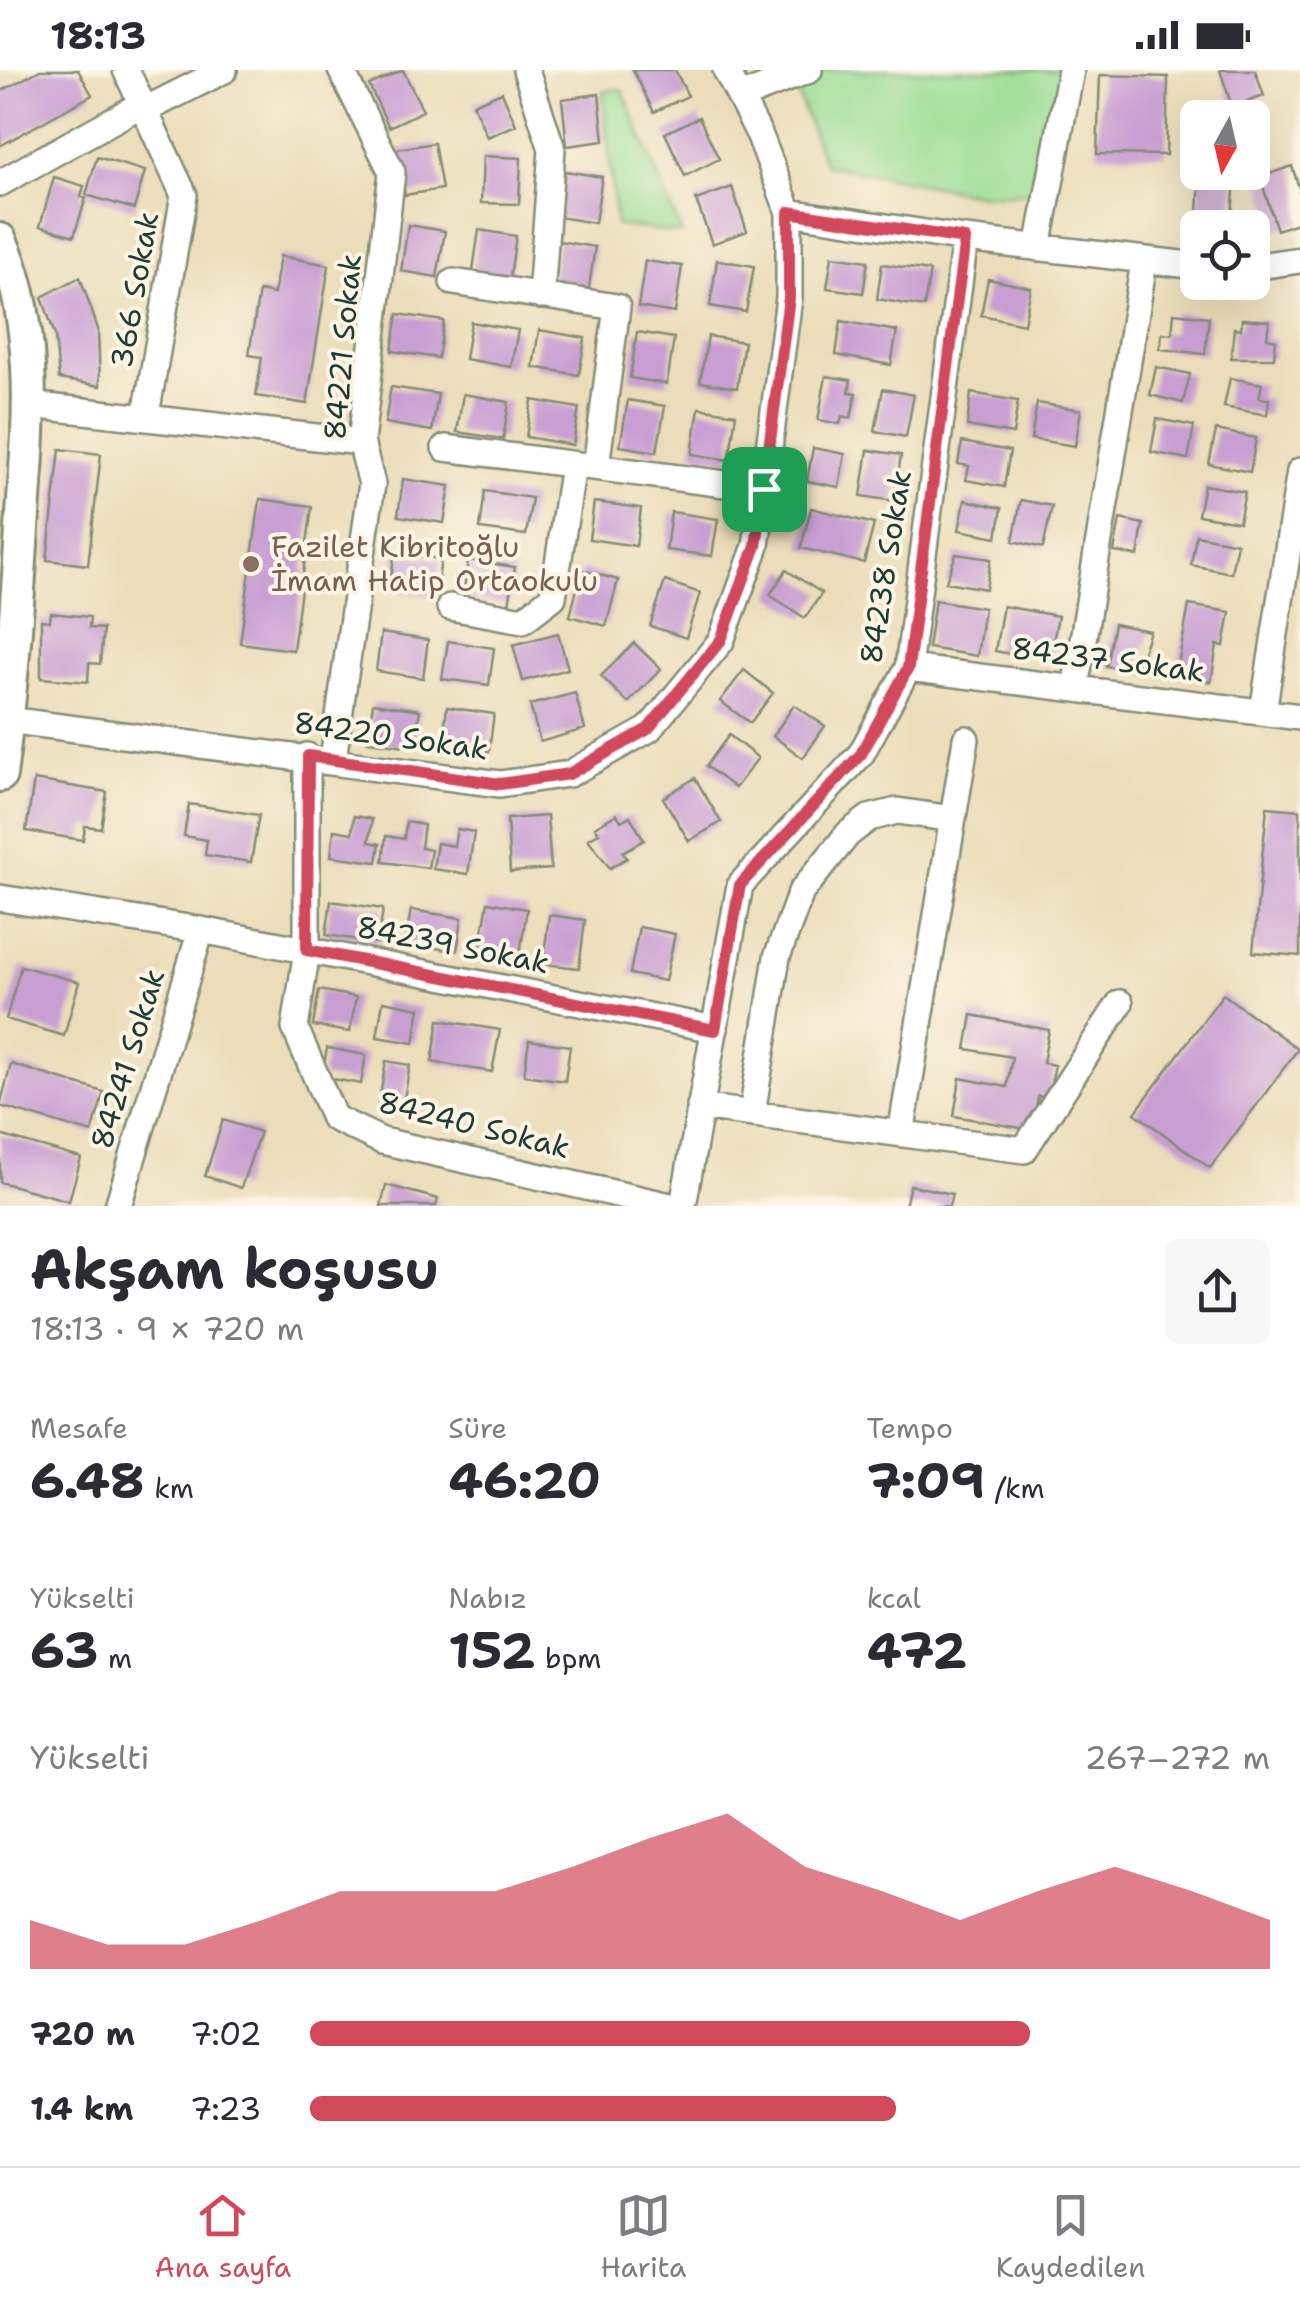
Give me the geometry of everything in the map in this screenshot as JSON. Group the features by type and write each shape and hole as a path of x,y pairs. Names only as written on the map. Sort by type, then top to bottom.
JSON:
{"main road":[{"path":"0,240 20,308 30,405 6,685 8,720 0,775"}],"street":[{"name":"366 Sokak","path":"126,70 184,195 146,414"},
{"path":"0,183 133,109 147,109 224,70"},
{"name":"84221 Sokak","path":"320,758 372,484 361,442 392,172 341,70"},
{"path":"526,70 552,150 541,296"},
{"name":"84220 Sokak","path":"8,720 500,784 569,774 648,729 721,640 756,546 789,298 789,212 726,70"},
{"path":"740,97 809,70"},
{"path":"1038,248 1071,70"},
{"path":"789,212 965,239 1180,265"},
{"name":"84238 Sokak","path":"683,1206 740,885 861,754 908,668 965,239"},
{"path":"1270,264 1300,260"},
{"path":"1074,689 1144,262"},
{"path":"450,607 524,620 553,596 585,466 617,307 453,282"},
{"path":"30,405 146,414 361,442"},
{"path":"446,448 764,489"},
{"path":"1263,712 1300,471"},
{"name":"84237 Sokak","path":"908,668 1300,717"},
{"path":"901,1134 966,738"},
{"name":"84240 Sokak","path":"320,758 307,950 294,1028 334,1118 382,1140 670,1206"},
{"path":"752,1114 777,957 801,892 848,834 869,818 896,812 953,819"},
{"name":"84239 Sokak","path":"0,898 201,930 715,1030"},
{"name":"84241 Sokak","path":"118,1206 201,930"},
{"path":"700,1107 1024,1150 1120,1003"}],"green space":[{"path":"801,70 1061,70 1040,193 982,195 825,165 790,74"},
{"path":"622,89 682,234 616,225 603,91"}],"building":[{"path":"40,70 78,70 92,95 0,146 0,92"},
{"path":"403,70 423,111 389,127 369,85"},
{"path":"633,70 675,70 688,96 654,112"},
{"path":"1220,70 1255,70 1264,96 1230,100"},
{"path":"1100,75 1168,77 1166,155 1097,154"},
{"path":"502,92 516,125 487,137 473,104"},
{"path":"599,94 604,141 567,146 562,99"},
{"path":"699,117 719,159 685,176 665,133"},
{"path":"434,143 442,189 405,195 397,149"},
{"path":"483,156 521,158 519,204 481,203"},
{"path":"97,157 145,171 134,209 86,195"},
{"path":"1292,166 1300,191 1300,222 1277,230 1264,190 1270,190 1270,174"},
{"path":"565,171 602,177 595,223 558,217"},
{"path":"54,177 84,186 81,197 86,198 74,236 40,226"},
{"path":"732,187 747,231 712,244 696,200"},
{"path":"1199,190 1234,190 1232,210 1198,210"},
{"path":"408,225 445,231 437,277 401,271"},
{"path":"479,230 516,236 509,283 472,277"},
{"path":"558,241 595,247 588,294 550,288"},
{"path":"280,256 329,265 307,404 256,396 262,357 249,355 259,291 274,294"},
{"path":"832,256 868,261 863,293 827,288"},
{"path":"717,260 754,266 746,312 710,306"},
{"path":"645,261 682,266 675,313 638,307"},
{"path":"882,264 930,271 924,307 877,299"},
{"path":"80,277 98,329 100,386 59,379 55,335 42,297"},
{"path":"988,279 1031,288 1024,324 981,315"},
{"path":"1174,313 1209,317 1205,354 1160,349 1162,333 1172,334"},
{"path":"398,314 444,321 438,358 392,351"},
{"path":"1242,319 1269,321 1267,338 1276,340 1274,358 1231,358 1234,328 1241,329"},
{"path":"841,321 897,331 891,365 836,355"},
{"path":"471,322 518,330 511,367 465,359"},
{"path":"539,330 585,338 579,375 533,367"},
{"path":"637,332 674,338 667,384 630,378"},
{"path":"708,336 744,342 737,388 700,382"},
{"path":"1156,367 1190,374 1183,403 1150,395"},
{"path":"826,376 851,380 849,392 856,393 851,418 842,416 840,424 818,420"},
{"path":"1230,378 1262,384 1259,398 1269,399 1267,415 1224,407"},
{"path":"391,387 438,394 432,431 385,423"},
{"path":"883,389 914,395 906,437 875,431"},
{"path":"971,393 1018,401 1013,434 967,426"},
{"path":"463,394 509,402 503,439 457,432"},
{"path":"532,400 579,408 573,445 526,437"},
{"path":"628,400 665,406 657,452 620,446"},
{"path":"1037,403 1081,410 1075,446 1031,439"},
{"path":"699,408 736,414 729,460 692,454"},
{"path":"1157,419 1194,426 1188,459 1151,452"},
{"path":"1216,430 1256,438 1250,472 1209,464"},
{"path":"962,442 1010,451 1004,487 966,480 969,466 958,464"},
{"path":"813,448 845,454 839,487 807,481"},
{"path":"60,449 101,454 88,565 47,560"},
{"path":"868,450 901,455 894,501 861,496"},
{"path":"403,479 450,486 444,523 398,516"},
{"path":"1204,485 1245,492 1239,522 1198,515"},
{"path":"485,491 532,498 526,535 480,529"},
{"path":"260,499 312,506 293,650 240,643"},
{"path":"965,500 1002,508 997,537 959,530"},
{"path":"1021,500 1052,506 1043,548 1013,541"},
{"path":"594,502 641,508 636,546 589,539"},
{"path":"811,508 874,524 864,563 801,548"},
{"path":"671,512 718,519 712,556 666,550"},
{"path":"1120,519 1143,524 1138,556 1114,552"},
{"path":"1196,535 1237,543 1231,573 1191,565"},
{"path":"395,553 441,559 436,597 389,590"},
{"path":"956,554 991,559 986,589 946,582"},
{"path":"468,560 515,567 509,605 463,598"},
{"path":"582,570 618,580 606,626 570,616"},
{"path":"786,570 822,593 805,618 770,595"},
{"path":"665,581 700,593 686,638 650,626"},
{"path":"935,600 984,608 977,656 928,648"},
{"path":"1189,605 1230,612 1224,646 1217,645 1211,682 1176,676"},
{"path":"1003,606 1058,616 1051,653 1021,648 1020,656 995,651"},
{"path":"51,613 90,617 89,628 103,629 100,664 89,663 88,682 41,678 41,620 50,621"},
{"path":"1114,624 1150,631 1137,671 1106,666"},
{"path":"381,633 428,640 423,678 376,671"},
{"path":"558,633 568,669 523,681 513,645"},
{"path":"448,641 494,648 489,685 442,679"},
{"path":"634,643 661,669 628,703 601,676"},
{"path":"744,670 773,693 750,723 720,701"},
{"path":"575,693 585,729 540,742 530,705"},
{"path":"373,703 420,710 414,747 368,741"},
{"path":"794,705 825,726 803,758 773,736"},
{"path":"447,707 494,714 489,751 442,745"},
{"path":"729,735 758,758 735,788 706,766"},
{"path":"695,778 721,822 689,841 663,798"},
{"path":"34,780 107,792 101,828 85,826 83,840 26,831"},
{"path":"189,804 259,815 251,862 205,855 207,840 184,836"},
{"path":"1267,807 1300,810 1300,956 1253,952"},
{"path":"617,814 621,821 630,816 644,840 623,852 627,858 610,868 588,839 599,833 595,827"},
{"path":"354,816 372,819 369,842 380,844 377,862 331,856 334,830 352,833"},
{"path":"547,816 551,869 510,872 507,819"},
{"path":"406,822 424,825 421,848 431,850 428,868 383,862 386,836 404,839"},
{"path":"457,829 474,832 468,874 433,869 437,843 454,846"},
{"path":"331,901 383,909 378,943 326,935"},
{"path":"488,902 527,909 519,960 479,954"},
{"path":"411,910 462,918 457,951 405,944"},
{"path":"549,915 585,920 579,968 543,964"},
{"path":"639,927 675,934 665,981 630,974"},
{"path":"21,966 79,982 64,1036 6,1019"},
{"path":"319,990 356,997 350,1032 313,1026"},
{"path":"1223,994 1298,1049 1210,1168 1135,1113"},
{"path":"383,1001 420,1008 414,1043 377,1037"},
{"path":"972,1015 1049,1030 1043,1063 1055,1065 1048,1098 1038,1096 1032,1130 954,1116 960,1078 1007,1087 1012,1057 966,1049"},
{"path":"439,1020 500,1030 492,1072 432,1062"},
{"path":"529,1040 570,1046 565,1081 524,1075"},
{"path":"327,1048 366,1055 361,1084 322,1077"},
{"path":"386,1061 410,1065 402,1110 378,1107"},
{"path":"11,1064 104,1092 92,1133 0,1106"},
{"path":"223,1120 260,1132 241,1188 205,1176"},
{"path":"0,1135 81,1158 69,1201 0,1182"},
{"path":"386,1185 438,1199 436,1206 381,1206"},
{"path":"910,1185 952,1194 949,1206 905,1206"}],"place":[{"name":"Fazilet Kibritoğlu İmam Hatip Ortaokulu","path":"251,564"}],"route":[{"path":"789,212 965,239 908,668 861,754 740,885 715,1030 307,950 308,756 500,784 569,774 648,729 721,640 756,546 764,489 789,298 789,212"}]}
